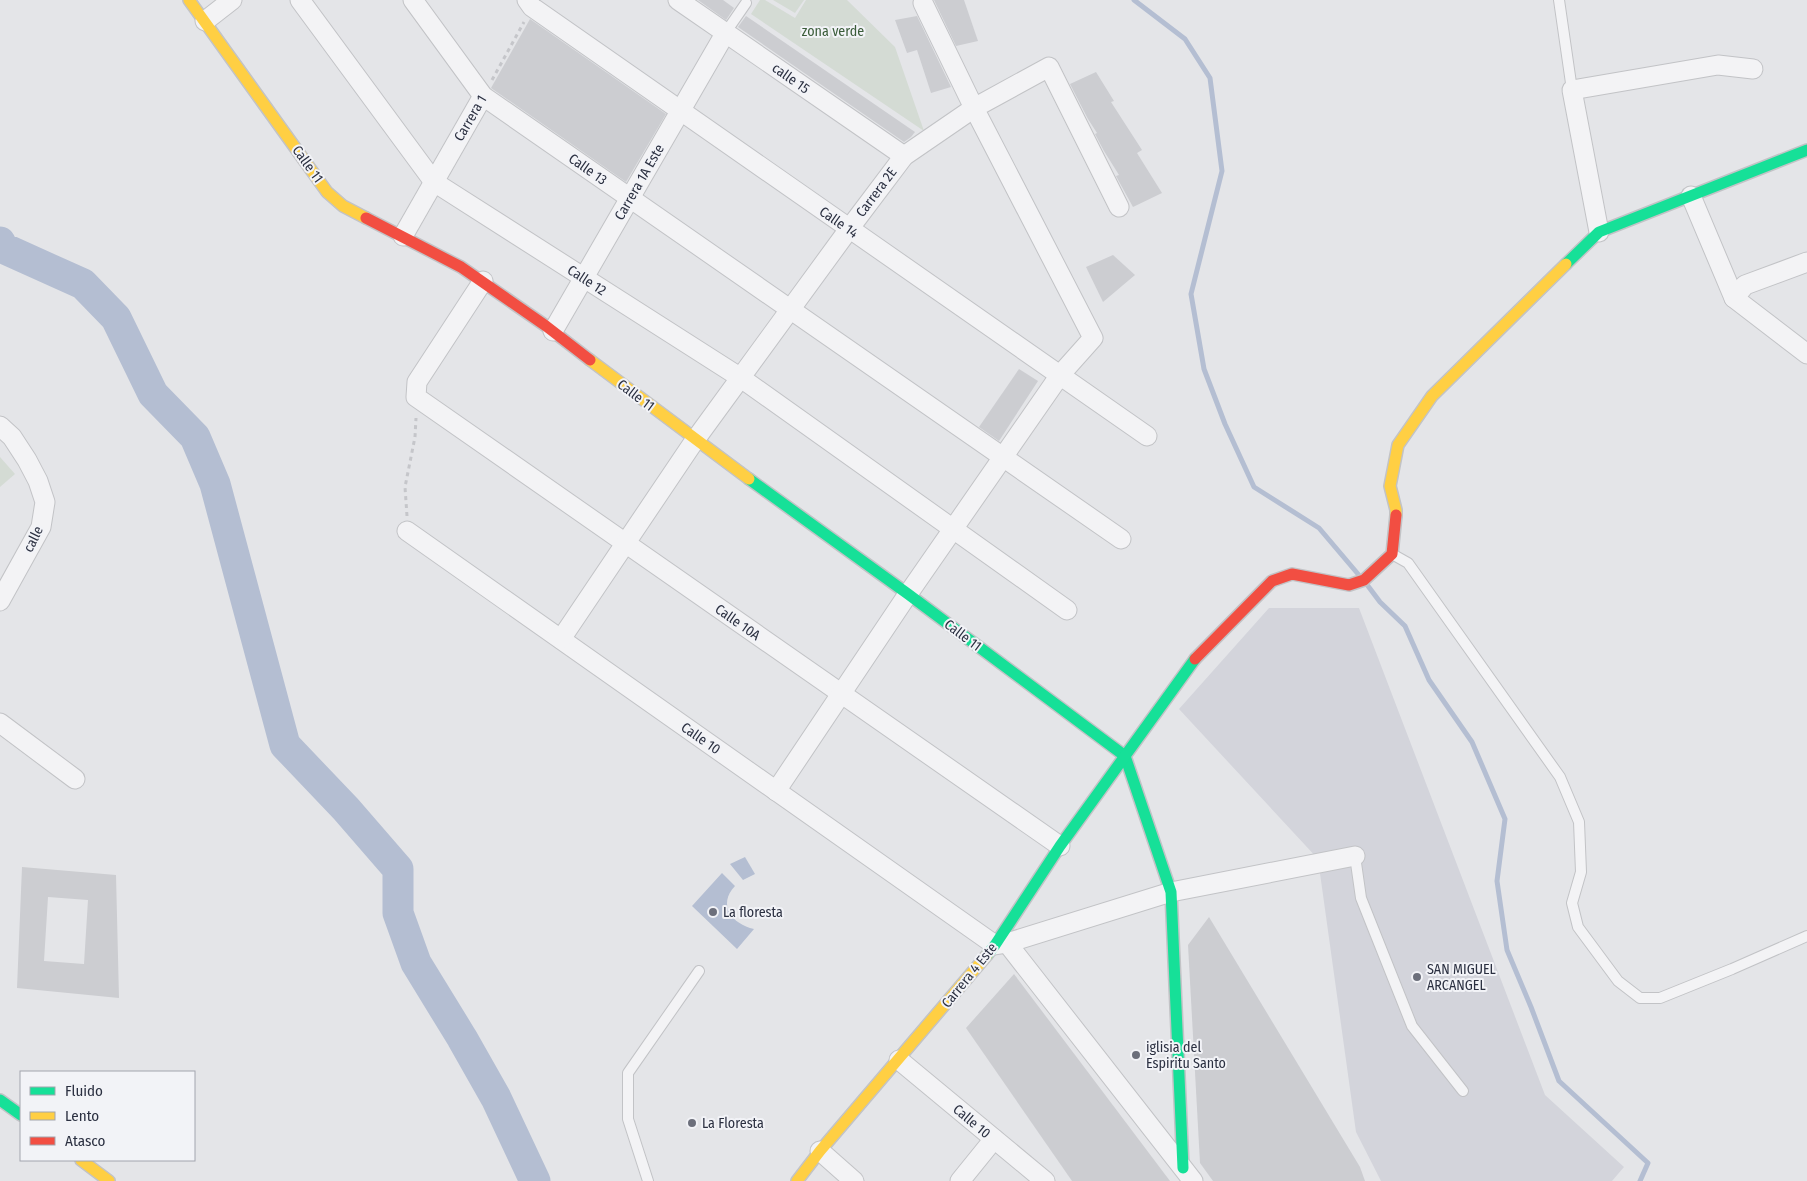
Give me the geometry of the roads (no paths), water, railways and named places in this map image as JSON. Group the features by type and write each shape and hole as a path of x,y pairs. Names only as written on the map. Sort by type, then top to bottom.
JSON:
{"street":[{"name":"Calle 11","path":"189,0 327,192 343,206 461,267 553,331 695,440 908,594 1125,756"},
{"path":"205,21 232,0"},
{"path":"300,0 434,182"},
{"name":"Calle 13","path":"413,0 483,96 1121,539"},
{"name":"calle 15","path":"678,0 904,156"},
{"name":"Calle 14","path":"529,3 680,111 1147,436"},
{"path":"776,791 1002,457 1060,375 1093,338 974,108 923,3"},
{"name":"Carrera 1A Este","path":"553,331 726,32"},
{"path":"1599,232 1572,90 1718,65 1753,69"},
{"name":"Carrera 2E","path":"561,639 695,440 904,156 974,108 1048,66 1120,207"},
{"name":"Carrera 1","path":"403,236 483,96"},
{"path":"1392,554 1396,510 1390,486 1398,444 1432,396 1599,232 1807,150"},
{"name":"Calle 12","path":"434,182 740,378 1067,610"},
{"path":"1691,196 1734,298 1807,354"},
{"path":"1734,298 1745,286 1807,262"},
{"name":"Calle 10A","path":"483,282 417,382 416,397 1060,846"},
{"name":"calle","path":"0,426 12,437 27,460 38,481 45,502 41,527 0,601"},
{"name":"Calle 10","path":"407,531 776,791 1001,944 1188,1175"},
{"name":"Carrera 4 Este","path":"797,1181 820,1151 1001,944 1060,846 1199,654 1272,581 1292,574 1349,585 1364,580 1392,554"},
{"path":"0,723 75,779"},
{"path":"1125,756 1171,892 1188,1175"},
{"path":"1001,944 1171,892 1355,856"},
{"name":"Calle 10","path":"899,1060 1045,1181"},
{"path":"0,1100 20,1114"},
{"path":"960,1181 994,1139"},
{"path":"820,1151 854,1181"},
{"path":"82,1161 109,1181"}],"lane":[{"path":"1558,0 1572,90"},
{"path":"726,32 746,2"},
{"path":"1392,554 1408,562 1560,777 1579,822 1581,872 1572,903 1578,928 1618,981 1640,998 1660,998 1807,936"},
{"path":"1355,856 1361,898 1412,1026 1463,1091"},
{"path":"648,1181 628,1119 628,1072 699,971"}],"water":[{"path":"745,857 755,874 743,880 730,864"},
{"name":"La floresta","path":"722,873 735,886 727,900 727,907 730,913 739,923 754,929 737,949 692,906"}],"waterway":[{"path":"1134,0 1185,39 1210,78 1222,171 1191,294 1204,369 1225,424 1254,487 1319,528 1358,574"},
{"path":"0,242 3,248 83,284 116,318 153,394 195,437 215,484 285,745 346,809 398,869 398,913 416,963 496,1098 535,1181"},
{"path":"1368,586 1380,602 1405,626 1429,680 1472,742 1505,819 1497,881 1507,950 1559,1081 1648,1163 1640,1181"}],"place":[{"name":"La floresta","path":"713,912"},
{"name":"SAN MIGUEL ARCANGEL","path":"1417,977"},
{"name":"iglisia del Espiritu Santo","path":"1136,1055"},
{"name":"La Floresta","path":"692,1123"}],"park label":[{"name":"zona verde","path":"833,31"}]}
